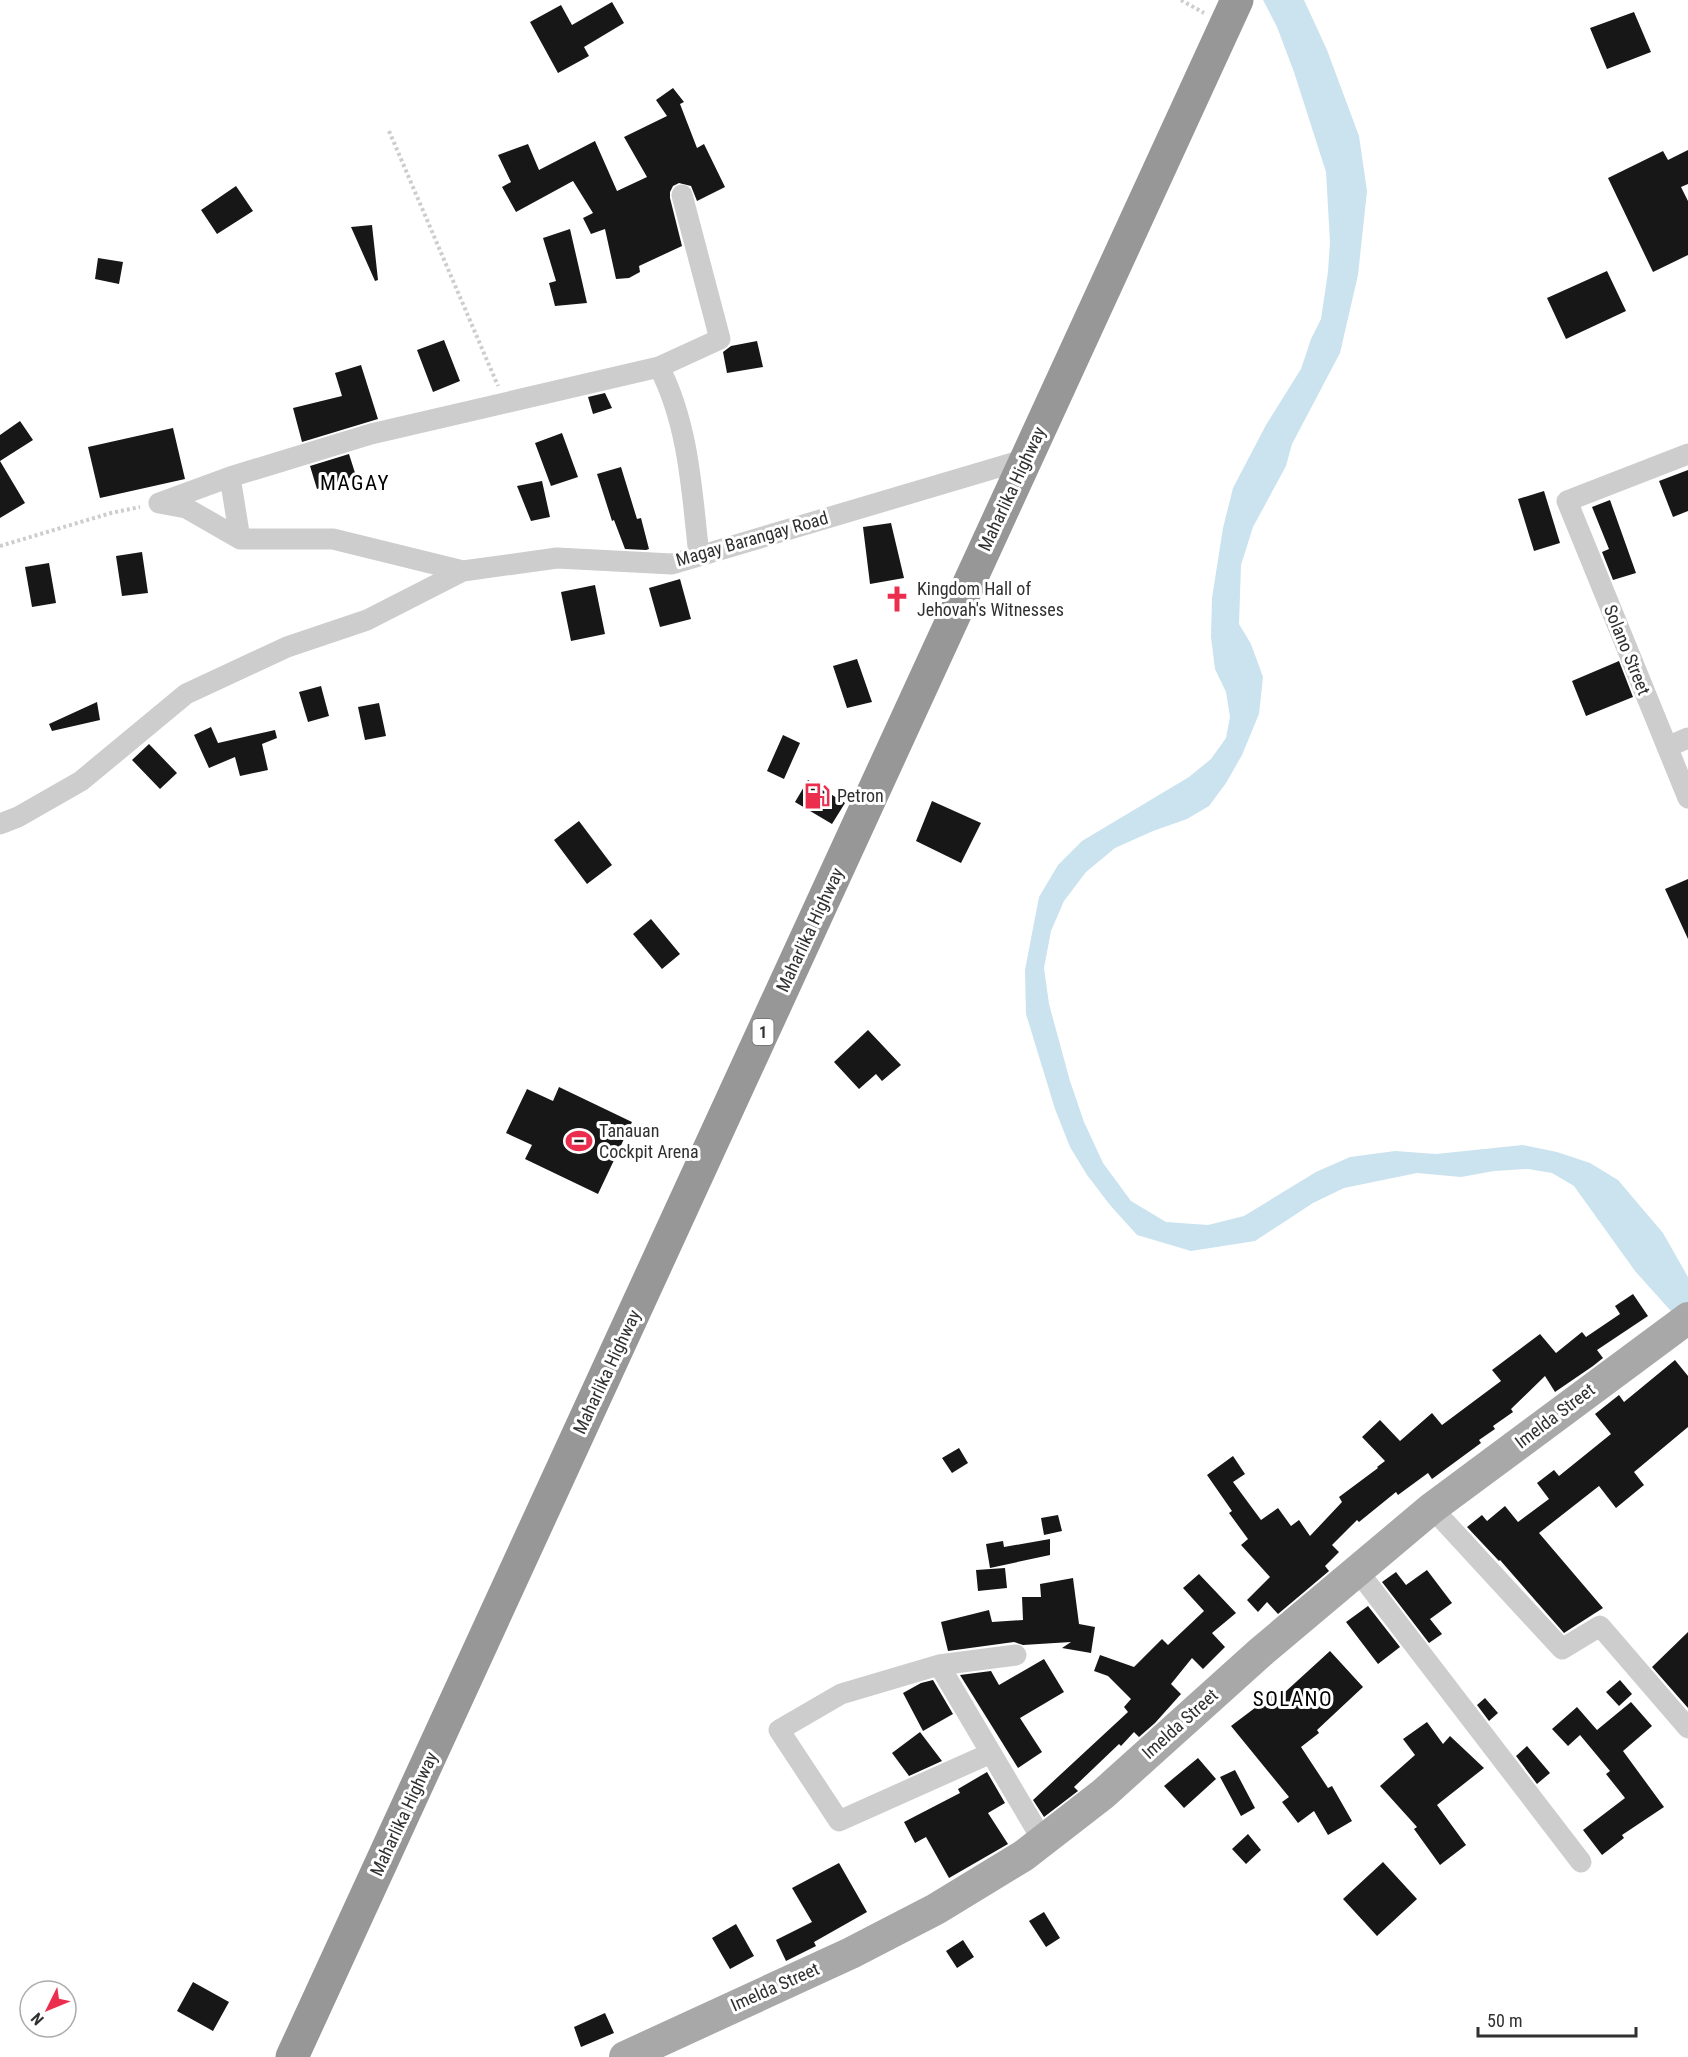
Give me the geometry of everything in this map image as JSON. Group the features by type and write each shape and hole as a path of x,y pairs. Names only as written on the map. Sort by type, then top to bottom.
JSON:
{"highway":[{"name":"Maharlika Highway","path":"292,2057 1236,4"}],"main road":[{"name":"Imelda Street","path":"626,2057 851,1953 936,1910 1023,1856 1103,1794 1262,1651 1432,1508 1676,1327"}],"street":[{"path":"159,503 230,477 372,434 659,367 720,339 682,195"},
{"path":"659,367 671,391 687,456 699,556"},
{"name":"Solano Street","path":"1688,454 1567,501 1688,798"},
{"name":"Magay Barangay Road","path":"159,503 186,508 240,539 333,539 463,571 556,558 672,564 1026,459"},
{"path":"230,477 240,539"},
{"path":"0,824 18,818 81,781 186,694 287,646 367,620 463,571"},
{"path":"1667,747 1688,738"},
{"path":"1432,1508 1562,1648 1600,1626 1688,1728"},
{"path":"1357,1570 1581,1862"},
{"path":"991,1753 839,1821 779,1730 841,1694 939,1665 1016,1655"},
{"path":"939,1665 1043,1840"}],"path":[{"path":"389,131 506,403"},
{"path":"0,546 111,513 159,503"}],"water":[{"path":"1263,0 1304,0 1327,50 1359,136 1367,191 1358,275 1340,353 1292,444 1286,466 1253,527 1241,565 1239,624 1251,644 1263,677 1259,714 1242,755 1209,806 1187,819 1115,848 1086,872 1064,901 1051,931 1044,968 1049,1004 1070,1081 1084,1122 1103,1163 1131,1201 1166,1222 1208,1225 1244,1216 1316,1172 1350,1157 1395,1151 1436,1154 1523,1145 1557,1152 1590,1163 1618,1180 1663,1233 1688,1277 1688,1327 1635,1271 1574,1186 1552,1173 1528,1169 1494,1171 1461,1177 1417,1173 1344,1188 1313,1203 1255,1241 1191,1251 1137,1235 1087,1175 1070,1147 1055,1109 1026,1014 1025,970 1039,897 1058,865 1082,841 1189,777 1211,759 1226,738 1230,717 1226,692 1215,669 1211,637 1212,598 1223,528 1233,488 1266,425 1301,369 1311,339 1321,319 1330,242 1326,172 1294,72 1277,27"}],"building":[{"path":"612,2 624,23 584,47 589,56 558,73 530,22 561,5 572,25"},
{"path":"1634,12 1651,52 1607,69 1590,28"},
{"path":"673,88 684,102 680,104 697,148 704,144 725,187 697,201 691,186 679,183 673,186 670,198 682,246 639,266 640,272 629,278 616,279 605,229 591,234 583,218 593,213 573,181 516,212 502,187 511,182 498,155 528,144 539,170 595,141 617,191 647,177 624,137 667,116 656,100"},
{"path":"1688,150 1688,184 1681,187 1688,201 1688,255 1653,272 1608,178 1663,151 1668,160"},
{"path":"236,186 253,211 217,234 201,210"},
{"path":"372,225 378,280 375,281 351,227"},
{"path":"570,229 587,303 555,306 549,283 556,281 543,238"},
{"path":"98,258 123,262 119,284 95,279"},
{"path":"1607,271 1626,311 1566,339 1547,298"},
{"path":"444,340 460,381 433,392 417,350"},
{"path":"757,341 763,367 727,373 723,352 731,346"},
{"path":"361,365 378,419 302,442 293,408 342,396 335,373"},
{"path":"605,393 612,408 593,414 588,397"},
{"path":"20,421 33,440 0,461 0,435"},
{"path":"173,428 185,479 100,498 88,447"},
{"path":"562,433 578,477 551,486 535,443"},
{"path":"349,454 356,476 317,489 310,466"},
{"path":"0,461 25,503 0,518"},
{"path":"621,467 637,519 641,518 649,549 646,550 625,549 614,520 612,521 597,474"},
{"path":"1688,470 1688,511 1673,517 1659,481"},
{"path":"542,481 550,517 531,521 517,486"},
{"path":"1544,491 1560,543 1534,551 1518,499"},
{"path":"1610,500 1636,573 1613,580 1602,552 1609,549 1592,507"},
{"path":"891,523 904,578 870,584 863,527"},
{"path":"142,552 148,593 122,596 116,556"},
{"path":"49,563 56,603 32,607 25,567"},
{"path":"680,579 691,619 660,627 649,588"},
{"path":"595,585 605,634 571,641 561,592"},
{"path":"857,659 872,702 847,708 833,666"},
{"path":"1619,661 1633,697 1586,716 1572,681"},
{"path":"321,686 329,716 308,722 299,692"},
{"path":"97,702 100,720 52,731 49,724"},
{"path":"379,703 386,736 365,740 358,707"},
{"path":"211,727 218,743 275,730 277,738 262,744 268,770 240,776 235,757 209,768 194,735"},
{"path":"783,735 800,743 784,779 767,771"},
{"path":"149,744 177,773 160,789 132,760"},
{"path":"808,780 845,803 832,824 795,802"},
{"path":"932,801 981,823 961,863 916,841"},
{"path":"579,821 612,865 587,884 554,840"},
{"path":"1688,879 1688,939 1665,889"},
{"path":"651,919 680,954 662,969 633,934"},
{"path":"868,1030 901,1065 882,1081 876,1074 859,1089 834,1062"},
{"name":"Tanauan Cockpit Arena","path":"559,1087 632,1122 598,1194 525,1159 532,1145 506,1133 527,1089 553,1101"},
{"path":"1633,1294 1648,1316 1597,1350 1603,1358 1593,1366 1555,1392 1545,1376 1511,1409 1513,1412 1493,1426 1495,1429 1479,1440 1481,1443 1432,1479 1428,1473 1398,1495 1396,1492 1359,1522 1357,1520 1332,1545 1339,1552 1325,1566 1329,1571 1278,1614 1267,1602 1258,1612 1247,1600 1270,1577 1241,1545 1248,1539 1229,1513 1232,1511 1207,1475 1233,1456 1245,1474 1233,1482 1261,1520 1278,1508 1291,1526 1299,1520 1310,1536 1342,1502 1339,1497 1385,1461 1362,1437 1380,1420 1400,1441 1432,1413 1442,1425 1501,1381 1492,1370 1540,1334 1556,1353 1582,1332 1586,1337 1620,1314 1615,1306"},
{"path":"1675,1360 1688,1376 1688,1427 1634,1472 1644,1485 1616,1508 1599,1486 1539,1533 1603,1608 1564,1633 1500,1560 1467,1527 1482,1515 1487,1521 1505,1506 1518,1522 1549,1499 1537,1483 1554,1470 1559,1476 1611,1434 1595,1414 1619,1395 1624,1402"},
{"path":"959,1448 968,1463 952,1473 942,1458"},
{"path":"1058,1515 1062,1531 1044,1535 1041,1518"},
{"path":"1050,1539 1050,1555 990,1568 986,1544 1003,1541 1004,1547"},
{"path":"1005,1568 1007,1588 978,1591 976,1570"},
{"path":"1427,1570 1452,1603 1430,1619 1442,1634 1429,1643 1382,1582 1396,1572 1406,1585"},
{"path":"1199,1574 1236,1613 1212,1633 1225,1647 1203,1669 1192,1658 1171,1684 1181,1694 1155,1723 1139,1737 1134,1732 1121,1746 1119,1744 1074,1787 1078,1791 1044,1817 1033,1800 1128,1712 1124,1707 1131,1699 1108,1676 1094,1671 1100,1655 1134,1667 1162,1639 1168,1645 1204,1611 1183,1588"},
{"path":"1073,1578 1079,1624 1095,1627 1091,1653 1062,1648 1071,1642 1023,1645 1014,1642 948,1651 941,1622 989,1610 992,1622 1023,1620 1022,1597 1041,1597 1040,1584"},
{"path":"1368,1606 1400,1647 1378,1664 1346,1622"},
{"path":"1688,1632 1688,1708 1652,1667"},
{"path":"1330,1651 1363,1687 1317,1730 1319,1733 1301,1747 1328,1788 1332,1786 1352,1821 1328,1835 1314,1811 1298,1823 1282,1802 1289,1797 1231,1726 1280,1689 1284,1693"},
{"path":"1044,1659 1064,1692 1020,1718 1042,1752 1018,1768 960,1675 991,1671 999,1685"},
{"path":"933,1680 953,1714 923,1731 903,1693 921,1683"},
{"path":"1620,1680 1632,1694 1619,1706 1606,1692"},
{"path":"1485,1698 1498,1713 1489,1721 1477,1705"},
{"path":"1631,1702 1652,1726 1623,1751 1664,1807 1622,1835 1624,1838 1602,1855 1583,1830 1625,1798 1606,1774 1610,1771 1580,1735 1568,1746 1552,1729 1577,1707 1597,1730"},
{"path":"1427,1722 1443,1744 1450,1736 1484,1768 1437,1805 1466,1845 1440,1865 1414,1829 1417,1827 1380,1786 1415,1755 1403,1739"},
{"path":"920,1732 942,1761 909,1776 892,1753"},
{"path":"1527,1746 1550,1773 1537,1784 1516,1756"},
{"path":"1198,1758 1216,1779 1184,1808 1164,1786"},
{"path":"1235,1770 1255,1808 1241,1816 1220,1777"},
{"path":"987,1772 1005,1803 988,1813 1008,1844 949,1878 926,1837 915,1843 904,1822 960,1793 958,1789"},
{"path":"1248,1834 1261,1850 1246,1864 1232,1849"},
{"path":"1383,1862 1417,1899 1377,1936 1343,1899"},
{"path":"839,1863 867,1912 814,1942 816,1946 786,1961 776,1940 812,1922 792,1888"},
{"path":"1044,1912 1060,1938 1046,1947 1029,1921"},
{"path":"736,1924 754,1956 730,1969 712,1938"},
{"path":"963,1940 974,1957 957,1968 946,1951"},
{"path":"193,1982 229,2002 213,2031 177,2011"},
{"path":"605,2013 614,2033 581,2047 574,2027"}],"place":[{"name":"Kingdom Hall of Jehovah's Witnesses","path":"897,599"},
{"name":"Petron","path":"817,796"},
{"name":"Tanauan Cockpit Arena","path":"579,1141"}],"district":[{"name":"MAGAY","path":"355,483"},
{"name":"SOLANO","path":"1293,1699"}]}
